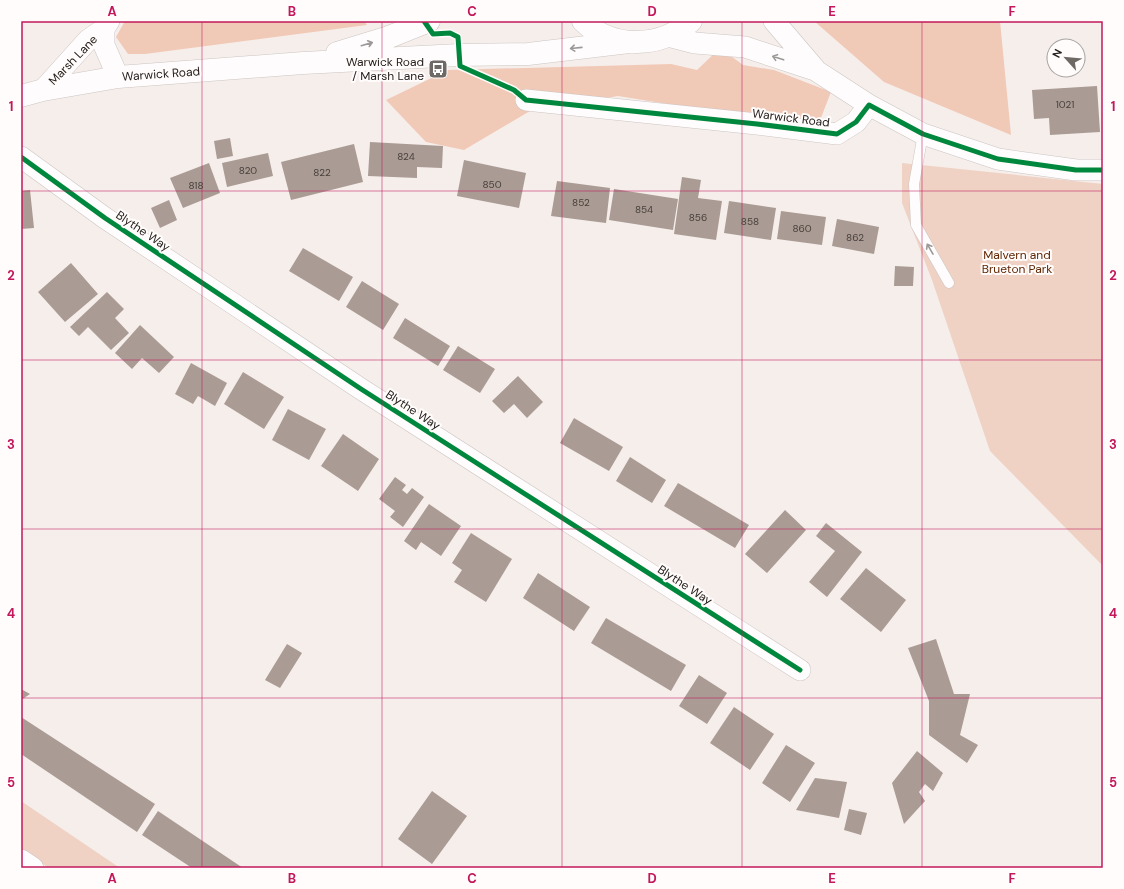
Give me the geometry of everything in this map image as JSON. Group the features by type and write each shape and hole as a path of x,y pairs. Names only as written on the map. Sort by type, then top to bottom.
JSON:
{"main road":[{"name":"Warwick Road","path":"303,63 389,37 428,21"},
{"path":"584,21 605,36 629,42 649,42 668,36 691,21"},
{"name":"Warwick Road","path":"21,96 43,90 118,77 303,63 459,55 528,54 629,42"}],"street":[{"path":"774,21 815,70"},
{"name":"Marsh Lane","path":"106,25 104,45 118,77"},
{"name":"Marsh Lane","path":"43,90 88,40 106,25"},
{"path":"668,36 695,43 745,47 815,70 869,105 923,134 998,159 1076,170 1103,170"},
{"name":"Warwick Road","path":"526,100 757,124 837,134 856,122 869,105"},
{"name":"Blythe Way","path":"21,158 105,218 361,389 800,670"},
{"path":"21,860 33,868"}],"lane":[{"path":"923,134 914,184 916,225 949,283"}],"green space":[{"name":"Malvern and Brueton Park","path":"902,163 1103,184 1103,566 990,451 932,280 902,203"},
{"path":"21,801 120,868 49,868 21,849"}],"shaded area":[{"path":"125,21 364,21 367,25 145,54 128,54 116,37"},
{"path":"814,21 1000,21 1011,135 884,82"},
{"path":"720,48 743,65 774,70 831,92 817,128 618,96 530,111 464,150 426,142 386,100 448,70 671,64 697,70"}],"building":[{"path":"1097,86 1100,132 1050,135 1049,118 1034,119 1032,90"},
{"path":"230,138 233,156 217,159 214,141"},
{"path":"370,142 443,146 442,168 417,167 417,178 368,176"},
{"path":"354,144 363,182 291,200 281,162"},
{"path":"268,153 273,176 227,187 222,163"},
{"path":"464,160 526,173 519,208 457,196"},
{"path":"209,163 220,193 183,208 170,178"},
{"path":"682,177 701,180 698,198 722,201 716,240 674,234"},
{"path":"557,181 610,188 606,223 551,216"},
{"path":"614,189 678,199 673,230 609,220"},
{"path":"30,190 34,228 21,229 21,191"},
{"path":"169,200 177,220 160,228 151,208"},
{"path":"729,201 776,208 771,240 724,233"},
{"path":"781,211 826,217 822,245 777,239"},
{"path":"837,219 879,227 874,254 832,246"},
{"path":"303,248 353,277 339,301 289,271"},
{"path":"71,263 98,294 65,322 38,292"},
{"path":"895,266 914,267 913,286 894,286"},
{"path":"362,281 399,304 383,330 346,307"},
{"path":"107,292 124,309 115,318 129,333 111,350 88,327 79,336 70,327"},
{"path":"405,318 450,346 438,366 393,338"},
{"path":"140,325 174,357 159,373 142,358 132,369 115,353"},
{"path":"458,346 495,369 480,393 443,370"},
{"path":"191,363 227,383 215,406 198,396 193,404 175,394"},
{"path":"243,372 284,397 264,429 224,404"},
{"path":"518,376 543,402 527,418 514,404 504,413 492,401"},
{"path":"288,409 326,429 309,460 272,440"},
{"path":"574,418 623,447 609,471 560,443"},
{"path":"343,434 379,459 358,491 321,466"},
{"path":"630,457 666,480 652,503 616,481"},
{"path":"395,477 406,485 402,490 407,494 412,488 424,497 403,527 390,517 395,511 379,499"},
{"path":"678,483 749,525 735,548 664,506"},
{"path":"429,504 461,526 441,556 421,542 416,550 404,541"},
{"path":"785,510 806,530 767,573 745,554"},
{"path":"826,523 862,552 827,597 809,582 835,551 816,536"},
{"path":"471,533 512,559 486,602 454,582 462,570 452,563"},
{"path":"866,568 906,600 881,632 840,599"},
{"path":"538,573 590,607 574,631 523,598"},
{"path":"606,618 686,665 671,691 591,643"},
{"path":"936,639 954,694 970,694 960,735 978,745 967,763 929,735 929,701 908,648"},
{"path":"287,644 302,653 280,688 265,680"},
{"path":"699,675 727,693 707,724 679,706"},
{"path":"21,689 30,694 21,700"},
{"path":"734,707 774,734 750,770 710,743"},
{"path":"21,717 155,804 137,832 21,754"},
{"path":"786,745 815,763 790,802 762,783"},
{"path":"917,751 943,773 933,791 925,784 919,792 925,801 904,824 892,783"},
{"path":"815,778 847,782 839,818 796,810"},
{"path":"432,791 467,816 432,864 398,839"},
{"path":"849,809 867,813 861,835 844,830"},
{"path":"158,811 243,868 192,868 142,835"}],"cycle path":[{"path":"424,21 433,34 450,33 458,37 460,66 514,90 526,100 757,124 837,134 856,122 869,105 923,134 998,159 1076,170 1103,170"},
{"path":"21,157 105,218 361,389 800,670"}],"place":[{"name":"Warwick Road / Marsh Lane","path":"438,69"}]}
